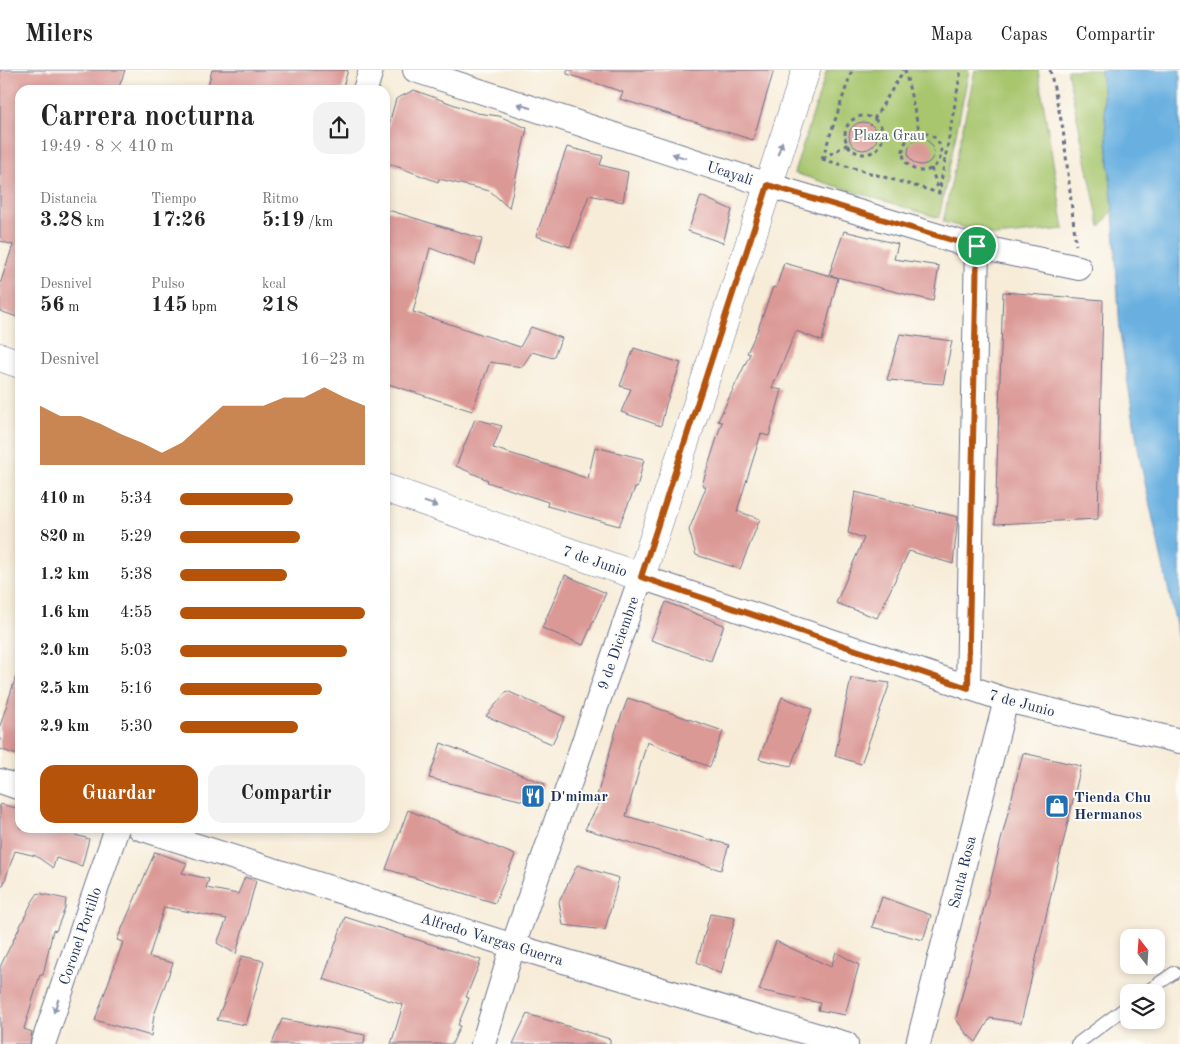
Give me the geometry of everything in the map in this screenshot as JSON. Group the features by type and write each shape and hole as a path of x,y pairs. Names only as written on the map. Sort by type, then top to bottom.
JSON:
{"street":[{"path":"366,85 371,70"},
{"name":"Ucayali","path":"415,70 768,185 965,244 1079,268"},
{"name":"9 de Diciembre","path":"483,1044 513,946 641,577 806,70"},
{"path":"968,688 977,246"},
{"path":"0,357 15,362"},
{"name":"7 de Junio","path":"390,490 968,688 1006,700 1180,742"},
{"name":"Santa Rosa","path":"918,1044 1006,700"},
{"path":"0,781 15,786"},
{"name":"Coronel Portillo","path":"43,1044 115,833"},
{"name":"Alfredo Vargas Guerra","path":"156,833 513,946 846,1044"}],"lane":[{"path":"1158,984 1174,973"},
{"path":"1077,1044 1120,1012"}],"path":[{"path":"822,159 852,70"},
{"path":"874,119 905,70"},
{"path":"905,70 920,134"},
{"path":"939,193 961,70"},
{"path":"1050,70 1063,130 1079,268"},
{"path":"862,117 874,119 878,123 883,134 880,146 876,150 870,153 858,153 852,150 848,144 845,133 850,122 862,117"},
{"path":"920,134 932,136 940,146 940,158 928,170 915,170 903,156 905,144 909,139 920,134"},
{"path":"822,159 848,144"},
{"path":"822,159 939,193"},
{"path":"931,168 939,193"}],"green space":[{"name":"Plaza Grau","path":"827,70 969,70 939,218 794,173"},
{"path":"975,70 1038,70 1064,229 996,236 943,222"},
{"path":"1067,70 1101,70 1113,210 1100,227"}],"water":[{"path":"1101,70 1180,70 1180,643 1140,460 1120,333 1113,210"}],"building":[{"path":"0,70 125,70 120,85 15,85 15,316 0,311 0,284 13,245 0,241"},
{"path":"212,70 348,70 344,85 208,85"},
{"path":"567,70 774,70 753,140 620,99 623,92 567,74"},
{"path":"414,90 477,113 499,116 527,128 509,208 490,191 439,179 438,182 390,164 390,120 396,99"},
{"path":"863,122 873,126 877,136 873,146 863,150 853,146 849,136 853,126"},
{"path":"921,139 930,143 934,152 930,161 921,165 912,161 908,152 912,143"},
{"path":"567,147 603,156 600,165 628,172 623,202 589,195 570,247 536,236"},
{"path":"701,196 732,210 723,243 688,231"},
{"path":"390,211 482,239 475,265 430,248 413,312 520,347 531,327 562,338 553,358 532,352 522,367 490,362 472,411 390,385"},
{"path":"844,231 898,244 894,259 939,266 933,301 829,275"},
{"path":"784,263 838,278 822,341 796,331 772,388 782,390 769,436 761,434 737,511 760,519 740,569 696,555 689,530 706,487 702,485 722,422 718,421 750,354 747,353 773,287 776,288"},
{"path":"1003,292 1103,300 1098,519 995,524"},
{"path":"900,334 952,341 943,384 887,380"},
{"path":"634,348 681,363 666,404 661,426 621,412 631,389 620,386"},
{"path":"475,419 502,426 493,448 588,479 595,447 644,459 637,488 635,488 619,526 547,506 548,502 487,482 488,480 456,466"},
{"path":"855,492 958,517 953,564 909,551 877,618 836,603 864,538 848,533"},
{"path":"565,575 606,593 583,645 542,628"},
{"path":"666,602 724,625 711,661 651,640"},
{"path":"851,678 890,683 861,764 835,756"},
{"path":"15,679 15,754 0,749 0,726"},
{"path":"507,691 565,717 552,744 486,716"},
{"path":"782,697 812,709 791,766 759,759"},
{"path":"628,698 723,731 710,767 647,742 626,816 729,845 721,870 585,829 601,800 596,799 616,730"},
{"path":"441,743 545,784 536,804 429,778"},
{"path":"1023,753 1081,766 1021,1023 990,1018 976,1042 966,1033 956,1019"},
{"path":"0,804 15,808 15,833 69,833 89,839 82,866 56,858 53,868 36,856 15,851 3,886 0,886"},
{"path":"408,810 515,855 495,903 386,869"},
{"path":"155,852 187,863 182,873 209,879 206,888 238,894 245,877 256,881 236,954 217,943 227,919 164,907 149,957 173,963 154,1015 151,1036 95,1020 123,942 117,940"},
{"path":"577,865 619,878 605,930 563,925 559,902"},
{"path":"38,893 66,899 65,908 56,931 53,930 43,975 40,975 24,1029 32,1032 30,1044 0,1044 0,967"},
{"path":"882,897 931,915 923,940 872,927"},
{"path":"710,914 735,918 721,974 697,962"},
{"path":"345,917 481,960 466,997 469,998 452,1044 391,1044 403,1005 323,979"},
{"path":"776,941 831,967 836,952 859,965 845,1015 818,1010 820,1003 759,990"},
{"path":"242,956 264,961 246,1025 217,1020"},
{"path":"527,1014 610,1039 610,1044 513,1044"},
{"path":"282,1019 365,1035 364,1044 272,1044"}],"place":[{"name":"D'mimar","path":"533,796"},
{"name":"Tienda Chu Hermanos","path":"1057,806"}],"route":[{"path":"768,185 977,246 968,688 641,577 768,185"}]}
